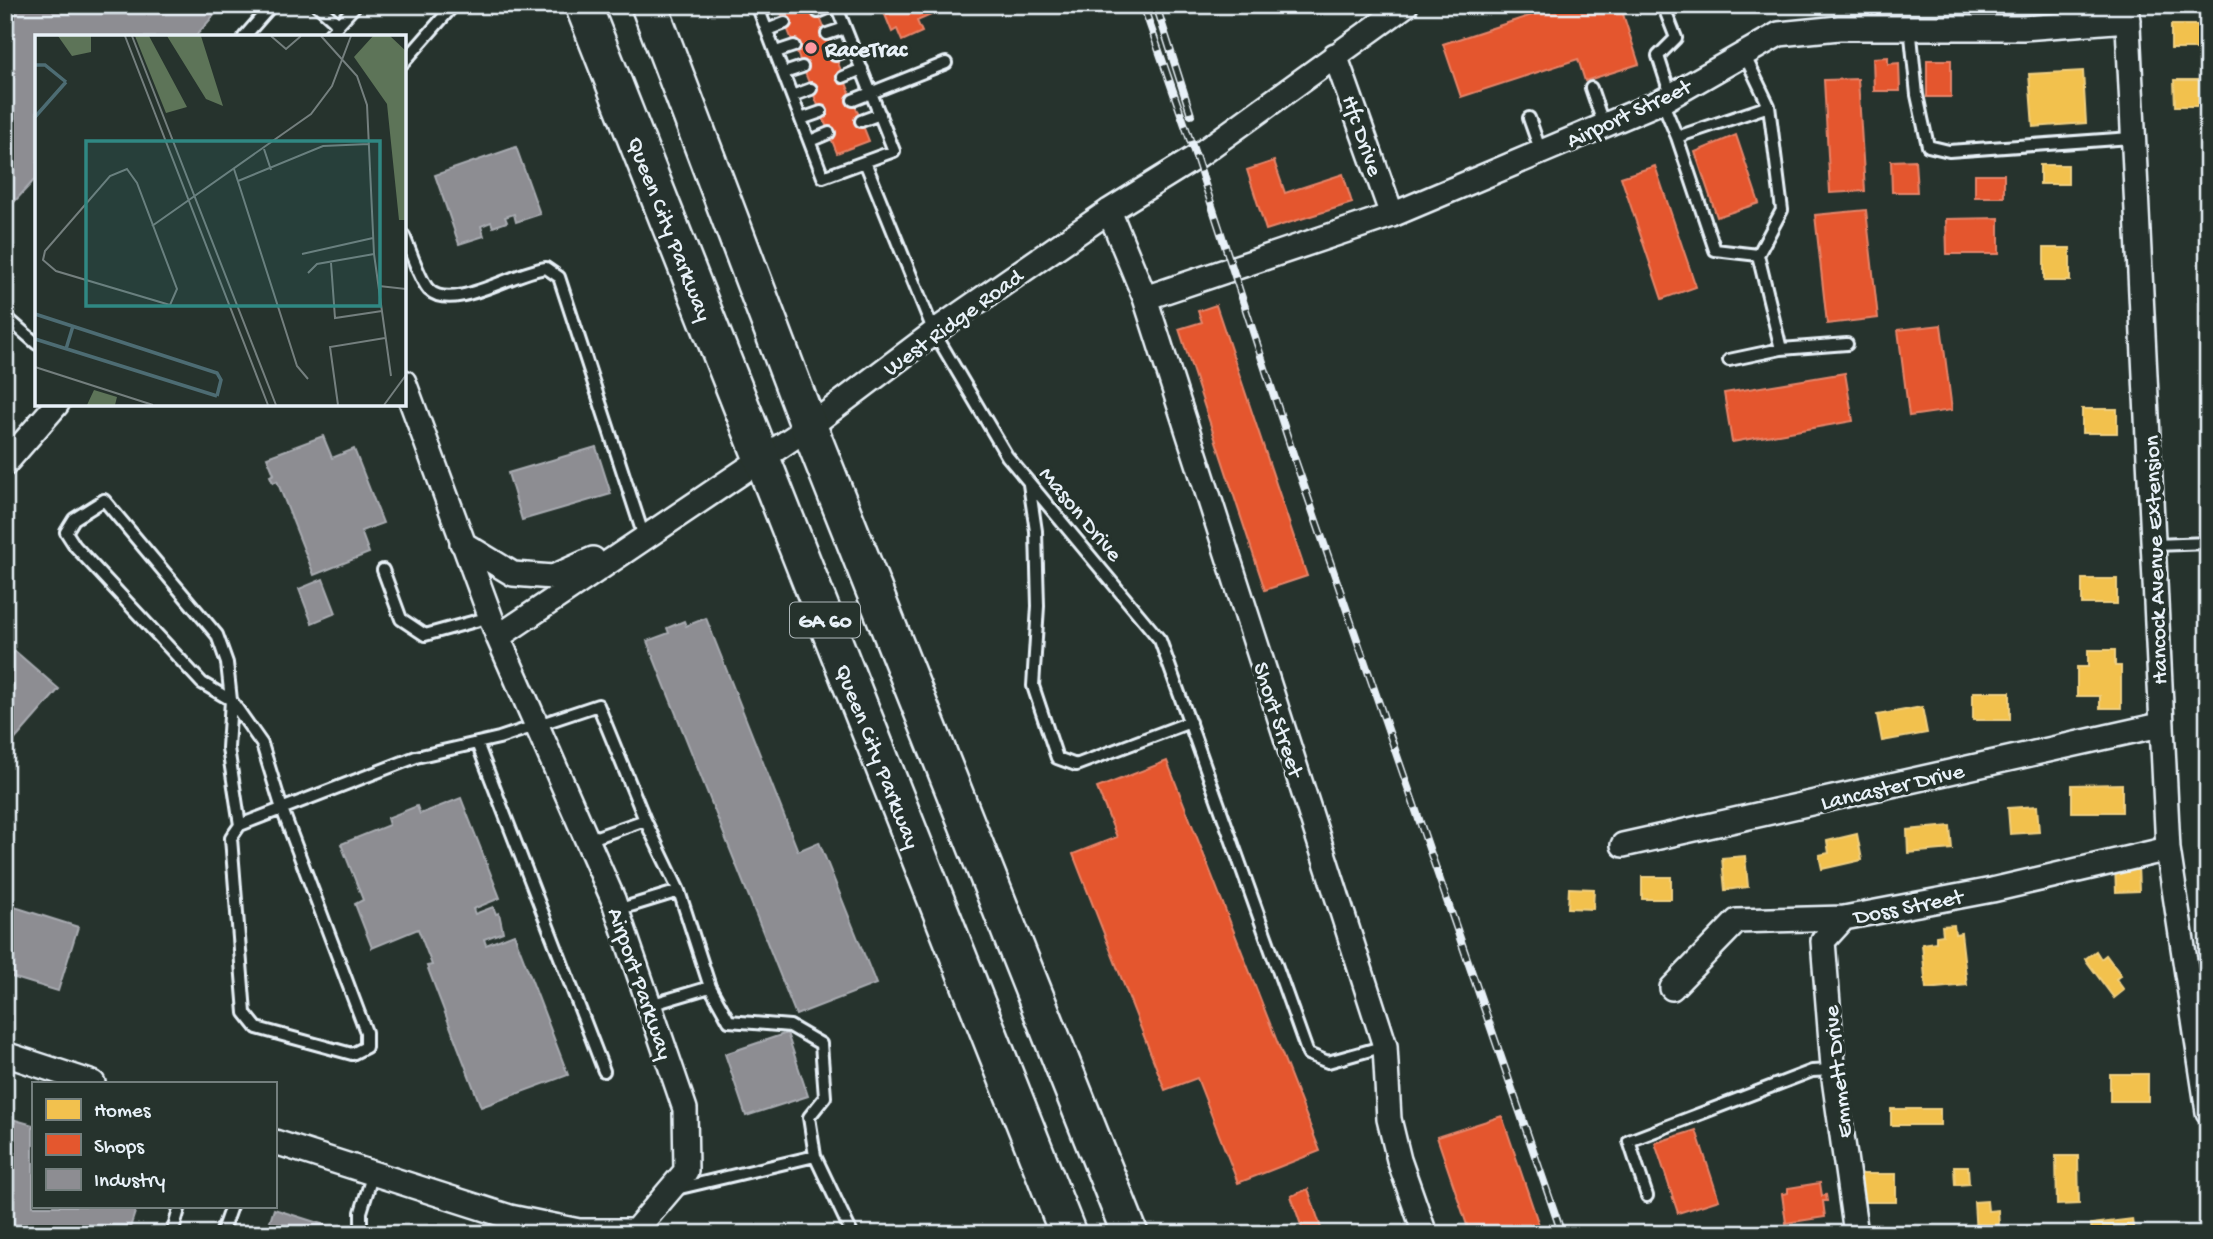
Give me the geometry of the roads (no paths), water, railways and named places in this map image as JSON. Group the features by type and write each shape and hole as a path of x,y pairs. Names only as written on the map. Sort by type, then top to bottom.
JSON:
{"main road":[{"name":"Queen City Parkway","path":"583,5 1068,1234"},
{"name":"GA 60","path":"649,5 809,427 1130,1234"}],"street":[{"name":"West Ridge Road","path":"494,627 644,537 809,427 934,332 1109,211 1196,157 1406,5"},
{"name":"Airport Street","path":"1145,298 1392,215 1666,98 1779,34 1910,26 2023,27 2127,13"},
{"name":"Hancock Avenue Extension","path":"2127,13 2131,138 2155,545 2160,725 2168,849 2200,1026 2207,1098"},
{"name":"Hfc Drive","path":"1335,55 1392,215"},
{"name":"Short Street","path":"1109,211 1145,298 1385,1046 1389,1119 1425,1234"},
{"name":"Airport Parkway","path":"276,1142 510,1217 579,1231 635,1230 686,1171 685,1109 617,910 494,627 406,388"},
{"path":"5,464 55,406"},
{"path":"462,543 513,574 554,577 644,537"},
{"name":"Lancaster Drive","path":"1623,845 2160,725"},
{"name":"Doss Street","path":"1672,988 1737,921 1844,918 1992,890 2168,849"},
{"name":"Emmett Drive","path":"1844,918 1823,941 1833,1070 1856,1234"},
{"path":"5,1054 90,1082"}],"lane":[{"path":"248,32 272,5"},
{"path":"317,5 338,24"},
{"path":"329,35 356,5"},
{"path":"776,5 759,8 823,177 894,151 836,5 818,12"},
{"path":"1663,5 1676,38 1658,56 1666,98 1715,250 1758,255"},
{"path":"406,60 453,6"},
{"path":"767,30 785,23"},
{"path":"1910,26 1917,95 1928,146 1949,151 2131,138"},
{"path":"827,34 845,27"},
{"path":"776,52 794,46"},
{"path":"835,55 853,48"},
{"path":"1744,54 1769,106 1782,210 1758,255 1781,349"},
{"path":"853,100 946,63"},
{"path":"784,73 802,66"},
{"path":"844,77 862,69"},
{"path":"792,96 811,89"},
{"path":"1591,89 1604,126"},
{"path":"1678,137 1769,106"},
{"path":"801,119 821,112"},
{"path":"861,121 880,114"},
{"path":"1529,118 1541,152"},
{"path":"810,141 829,133"},
{"name":"Mason Drive","path":"865,162 934,332 1007,456 1160,639 1308,1054 1328,1062 1385,1046"},
{"path":"406,240 428,289 442,298 456,299 531,269 546,268 559,277 644,537"},
{"path":"5,316 35,342"},
{"path":"1729,360 1781,349 1847,344"},
{"path":"1029,483 1036,531 1038,606 1032,686 1057,758 1076,765 1190,722"},
{"path":"240,825 228,748 231,701 227,663 217,635 104,500 74,519 66,532 75,546 202,683 231,701 262,744 282,809 366,1032 366,1047 352,1054 257,1028 245,1013 231,838 240,825 282,809 416,757 477,743 598,705 645,820 679,891 710,987 729,1021 790,1026 821,1044 825,1097 809,1117 815,1156 852,1234"},
{"path":"2155,545 2208,543"},
{"path":"383,570 401,620 425,635 494,627"},
{"path":"477,743 604,1072"},
{"path":"588,840 645,820"},
{"path":"617,910 679,891"},
{"path":"650,1005 710,987"},
{"path":"1647,1196 1629,1141 1812,1072 1833,1070"},
{"path":"670,1190 815,1156"},
{"path":"361,1234 361,1212 373,1173"},
{"path":"172,1234 179,1208"},
{"path":"221,1234 230,1208"}],"railway":[{"path":"1143,5 1196,157 1294,457 1562,1234"},
{"path":"1156,5 1191,115"}],"place":[{"name":"RaceTrac","path":"811,48"}]}
